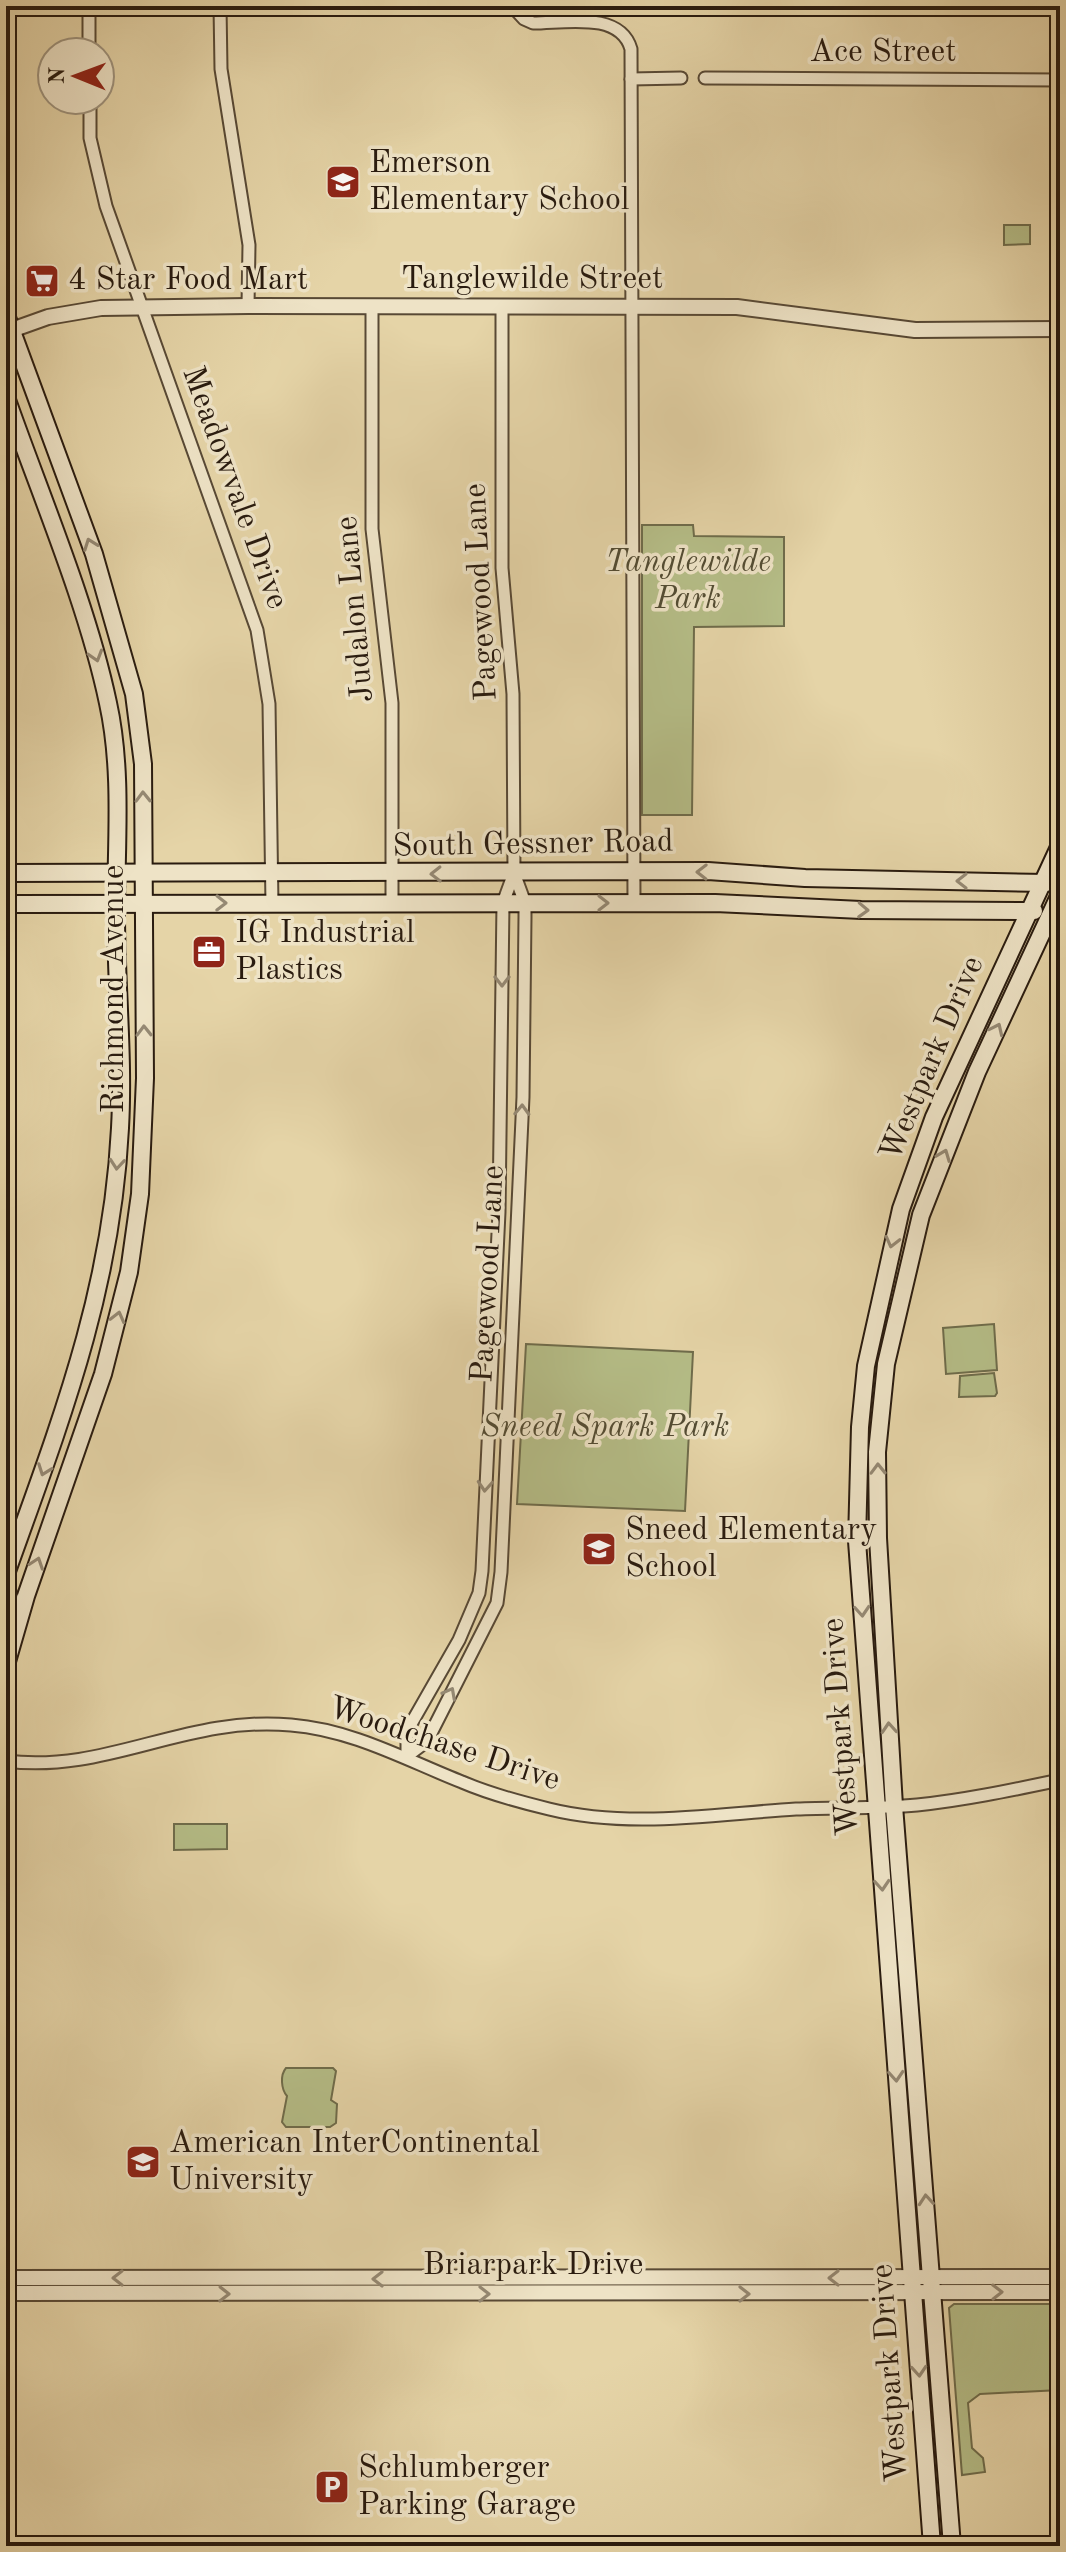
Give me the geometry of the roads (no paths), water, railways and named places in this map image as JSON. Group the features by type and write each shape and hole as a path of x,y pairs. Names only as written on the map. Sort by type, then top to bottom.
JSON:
{"main road":[{"name":"Richmond Avenue","path":"6,1665 103,1374 129,1272 140,1194 145,1078 140,728 128,666 111,607 8,325"},
{"name":"Richmond Avenue","path":"6,397 83,616 109,706 116,775 120,1070 120,1128 103,1275 87,1340 6,1574"},
{"path":"83,616 111,607"},
{"name":"Westpark Drive","path":"932,2546 856,1500 866,1366 901,1209 934,1117 1040,882 1060,845"},
{"name":"South Gessner Road","path":"6,873 392,875 708,871 805,878 1060,884"},
{"path":"803,907 805,878"},
{"name":"Westpark Drive","path":"952,2546 894,1806 878,1538 877,1452 886,1364 921,1215 977,1072 1056,912 1060,894"},
{"name":"South Gessner Road","path":"6,904 634,903 1056,912"},
{"path":"959,1064 977,1072"},
{"path":"120,1070 145,1078"},
{"path":"901,1209 921,1215"},
{"path":"58,1429 82,1434"},
{"path":"6,1589 10,1598 6,1618"},
{"path":"888,1961 907,1960"},
{"path":"926,2462 946,2460"}],"street":[{"path":"89,6 89,36"},
{"path":"220,6 221,69 249,245 248,306"},
{"path":"512,6 524,19 533,23 609,24 628,38 631,49 634,903"},
{"path":"631,79 681,78"},
{"name":"Ace Street","path":"705,78 1060,80"},
{"name":"Meadowvale Drive","path":"90,116 90,138 96,168 142,308 257,630 269,704 272,904"},
{"name":"Tanglewilde Street","path":"8,325 73,312 248,306 750,308 915,330 1060,329"},
{"name":"Judalon Lane","path":"372,308 372,529 392,703 392,905"},
{"name":"Pagewood Lane","path":"407,1756 427,1741 497,1603 520,1169 525,903 514,873 513,694 502,568 502,309"},
{"name":"Pagewood Lane","path":"407,1756 407,1731 459,1640 479,1593 482,1571 499,1212 503,903 514,873"},
{"name":"Woodchase Drive","path":"6,1761 42,1765 70,1763 200,1728 253,1723 294,1725 332,1732 407,1756 463,1783 575,1815 690,1819 797,1809 894,1806 984,1796 1060,1780"},
{"name":"Briarpark Drive","path":"933,2286 1060,2277"},
{"name":"Briarpark Drive","path":"6,2278 913,2286"},
{"name":"Briarpark Drive","path":"6,2293 913,2286 1060,2292"}],"place":[{"name":"Emerson Elementary School","path":"343,182"},
{"name":"4 Star Food Mart","path":"42,281"},
{"name":"IG Industrial Plastics","path":"209,952"},
{"name":"Sneed Elementary School","path":"599,1549"},
{"name":"American InterContinental University","path":"143,2162"},
{"name":"Schlumberger Parking Garage","path":"332,2487"}],"park label":[{"name":"Tanglewilde Park","path":"688,582"},
{"name":"Sneed Spark Park","path":"605,1428"}]}
